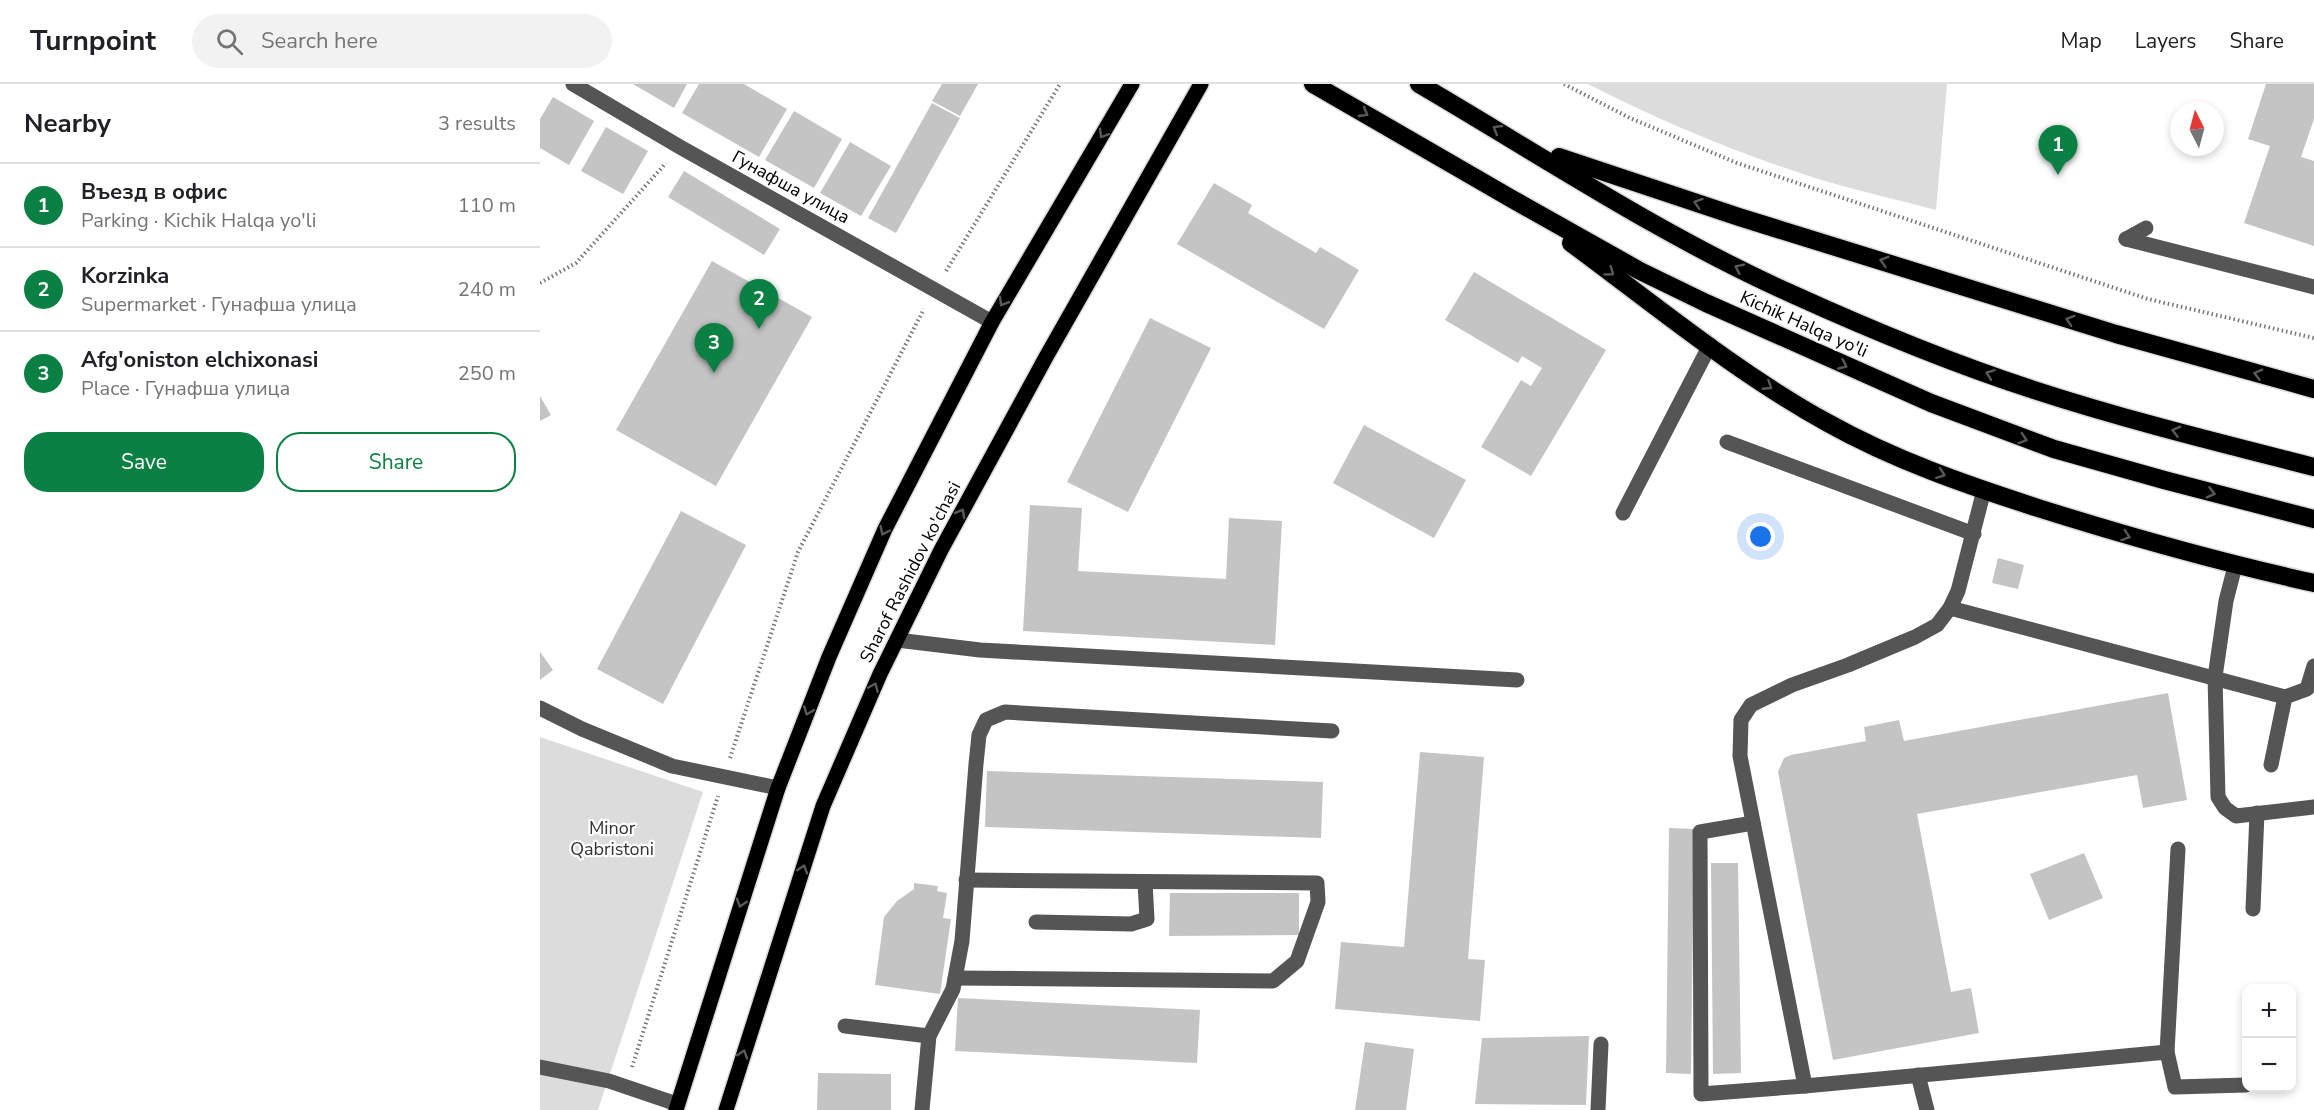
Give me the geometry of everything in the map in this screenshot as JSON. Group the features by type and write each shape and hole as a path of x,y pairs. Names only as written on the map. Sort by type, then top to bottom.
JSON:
{"highway":[{"name":"Kichik Halqa yo'li","path":"1313,84 1512,200 1640,270 1770,333 1930,404 2013,435 2152,477 2314,519"},
{"name":"Kichik Halqa yo'li","path":"1419,84 1657,225 1792,294 1950,359 2033,389 2115,414 2314,467"},
{"path":"1526,146 1739,217 2116,334 2314,389"},
{"path":"1512,200 1738,366 1827,423 1879,450 1984,490 2142,541 2235,566 2314,583"}],"main road":[{"name":"Sharof Rashidov ko'chasi","path":"676,1107 778,788 829,657 885,529 992,322 1132,84"},
{"name":"Sharof Rashidov ko'chasi","path":"726,1110 824,806 880,674 941,550 1040,367 1201,84"}],"street":[{"name":"Гунафша улица","path":"573,84 680,147 992,322"},
{"path":"2146,228 2126,239 2314,287"},
{"path":"1623,513 1710,345"},
{"path":"1727,442 1974,534"},
{"path":"1805,1086 1740,756 1741,720 1751,705 1792,685 1848,665 1915,637 1937,625 1950,608 1958,591 1984,490"},
{"path":"2235,566 2226,601 2215,677 2218,797 2225,808 2236,816 2314,807"},
{"path":"1950,608 2284,697 2307,689 2314,666"},
{"path":"897,640 980,650 1517,680"},
{"path":"2271,765 2284,697"},
{"path":"540,708 582,729 672,766 778,788"},
{"path":"922,1110 929,1036 953,989 962,941 979,735 986,720 1005,712 1332,731"},
{"path":"2253,909 2257,813"},
{"path":"1753,823 1700,832 1701,1094 2167,1052"},
{"path":"2178,849 2167,1052 2175,1087 2242,1085"},
{"path":"955,978 1273,981 1297,961 1318,902 1317,883 966,880"},
{"path":"1036,922 1131,924 1147,919 1145,882"},
{"path":"845,1026 929,1036"},
{"path":"1598,1110 1601,1044"},
{"path":"540,1067 609,1081 676,1107"},
{"path":"1918,1075 1927,1110"}],"path":[{"path":"625,1088 798,552 935,290 1060,84"},
{"path":"1564,84 1630,118 1737,163 2148,299 2314,338"},
{"path":"540,283 576,263 680,147"}],"green space":[{"path":"1588,84 1947,84 1936,210 1827,182 1755,157 1670,123"},
{"name":"Minor Qabristoni","path":"540,737 703,792 598,1110 540,1110"}],"building":[{"path":"633,84 687,84 674,108"},
{"path":"699,84 744,84 787,109 759,157 682,113"},
{"path":"942,84 978,84 960,116 932,101"},
{"path":"2266,84 2314,84 2314,119 2301,157 2314,161 2314,246 2244,223 2270,146 2248,139"},
{"path":"553,97 594,121 569,165 540,148 540,119"},
{"path":"932,103 960,118 896,233 868,218"},
{"path":"794,111 842,139 814,188 765,160"},
{"path":"606,127 648,151 623,194 581,171"},
{"path":"850,142 891,166 861,216 820,193"},
{"path":"684,171 780,229 764,255 668,197"},
{"path":"1214,183 1252,205 1248,213 1316,253 1320,247 1359,270 1324,329 1177,244"},
{"path":"712,261 812,317 716,486 616,430"},
{"path":"1474,272 1606,350 1531,476 1481,447 1521,380 1531,386 1542,368 1522,356 1518,363 1445,320"},
{"path":"1150,318 1211,348 1128,512 1067,482"},
{"path":"540,396 551,415 540,421"},
{"path":"1364,425 1466,480 1434,538 1333,483"},
{"path":"1030,505 1082,508 1078,571 1226,579 1229,518 1282,521 1275,645 1023,631"},
{"path":"681,511 746,545 663,704 597,669"},
{"path":"1998,558 2024,565 2018,589 1992,583"},
{"path":"540,652 553,670 540,680"},
{"path":"2168,693 2187,800 2143,808 2137,775 1917,814 1951,992 1971,988 1979,1033 1833,1060 1778,772 1784,758 1866,741 1864,727 1899,720 1904,741"},
{"path":"1420,752 1484,757 1468,959 1485,960 1480,1021 1335,1009 1341,942 1404,947"},
{"path":"987,771 1323,782 1321,838 985,827"},
{"path":"1669,828 1694,829 1691,1074 1666,1073"},
{"path":"2084,853 2103,898 2049,920 2030,874"},
{"path":"1711,863 1738,863 1741,1073 1713,1074"},
{"path":"914,883 938,886 937,891 947,893 943,918 951,919 940,994 875,985 884,917 897,901 914,889"},
{"path":"1170,893 1299,893 1299,935 1169,936"},
{"path":"958,998 1200,1010 1197,1063 955,1051"},
{"path":"1589,1036 1586,1105 1475,1104 1482,1038"},
{"path":"1365,1042 1414,1049 1406,1110 1355,1110"},
{"path":"818,1073 891,1074 891,1110 817,1110"}],"place":[{"name":"Въезд в офис","path":"2058,175"},
{"name":"Korzinka","path":"759,329"},
{"name":"Afg'oniston elchixonasi","path":"714,373"}]}
